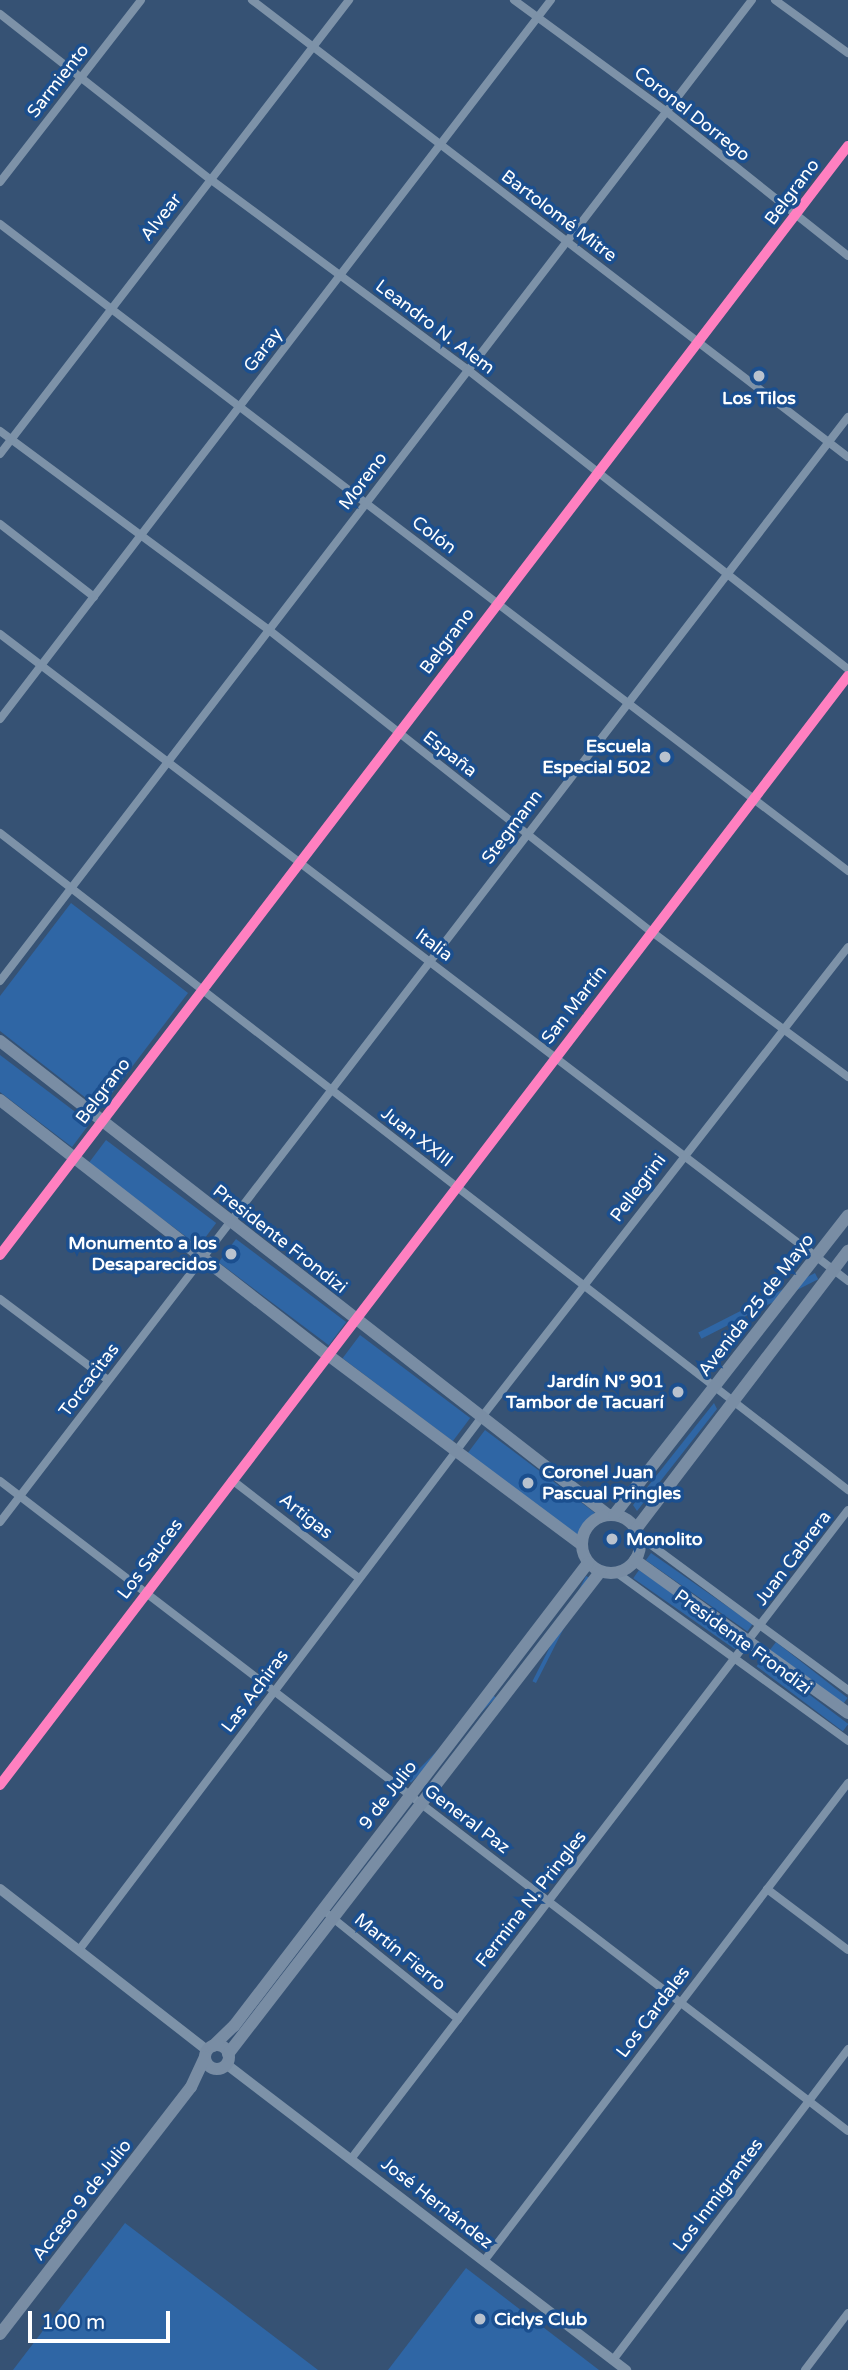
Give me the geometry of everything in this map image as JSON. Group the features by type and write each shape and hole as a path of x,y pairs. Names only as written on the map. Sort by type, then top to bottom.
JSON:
{"main road":[{"name":"Presidente Frondizi","path":"0,1041 481,1418 611,1515"},
{"path":"0,1100 328,1355 582,1544 588,1563 600,1572 617,1573 635,1560 637,1532 848,1251"},
{"name":"Avenida 25 de Mayo","path":"611,1515 848,1215"},
{"path":"582,1544 592,1521 611,1515 637,1532"},
{"name":"Presidente Frondizi","path":"635,1560 751,1640 848,1713"},
{"name":"9 de Julio","path":"208,2051 234,2026 588,1563"},
{"name":"9 de Julio","path":"224,2062 600,1572"},
{"path":"498,1680 510,1689"},
{"path":"224,2048 224,2062 210,2067 208,2051 224,2048"},
{"name":"Acceso 9 de Julio","path":"0,2334 191,2087 208,2051"},
{"name":"Acceso 9 de Julio","path":"191,2087 224,2062"}],"street":[{"name":"Sarmiento","path":"0,182 141,0"},
{"name":"Bartolomé Mitre","path":"252,0 848,457"},
{"name":"Alvear","path":"0,454 349,0"},
{"name":"Coronel Dorrego","path":"514,0 667,112 848,256"},
{"name":"Garay","path":"0,719 551,0"},
{"name":"Moreno","path":"0,981 752,0"},
{"path":"775,0 848,54"},
{"name":"Leandro N. Alem","path":"0,14 210,179 468,370 848,669"},
{"name":"Belgrano","path":"0,1255 597,474 700,344 848,146"},
{"name":"Colón","path":"0,224 848,871"},
{"name":"Stegmann","path":"202,1257 848,417"},
{"name":"España","path":"0,431 269,630 398,735 652,932 786,1028 848,1077"},
{"path":"0,524 94,597"},
{"name":"Italia","path":"0,634 848,1281"},
{"name":"San Martín","path":"328,1355 848,676"},
{"name":"Juan XXIII","path":"0,833 73,886 456,1188 848,1490"},
{"name":"Pellegrini","path":"457,1452 683,1155 848,947"},
{"name":"Torcacitas","path":"0,1522 202,1257"},
{"path":"0,1299 108,1380"},
{"name":"Los Sauces","path":"0,1785 328,1355"},
{"name":"Las Achiras","path":"79,1950 457,1452"},
{"name":"Artigas","path":"232,1480 359,1578"},
{"name":"General Paz","path":"0,1481 848,2131"},
{"name":"Juan Cabrera","path":"738,1659 848,1510"},
{"name":"Presidente Frondizi","path":"637,1532 763,1623 848,1690"},
{"name":"Presidente Frondizi","path":"617,1573 848,1741"},
{"name":"Fermina N. Pringles","path":"351,2159 548,1901 738,1659"},
{"name":"Los Cardales","path":"484,2261 848,1783"},
{"path":"0,1889 208,2051"},
{"path":"767,1889 848,1950"},
{"name":"Martín Fierro","path":"321,1909 458,2019"},
{"name":"Los Inmigrantes","path":"613,2360 848,2049"},
{"name":"José Hernández","path":"224,2062 626,2370"},
{"path":"805,2370 848,2313"}],"shaded area":[{"path":"71,903 188,993 100,1109 0,1031 0,996"},
{"path":"0,1055 90,1123 72,1147 0,1092"},
{"path":"106,1140 216,1223 199,1246 89,1163"},
{"path":"236,1239 346,1322 329,1345 219,1262"},
{"path":"815,1273 818,1279 701,1339 698,1332"},
{"path":"360,1335 470,1418 453,1441 343,1358"},
{"path":"714,1403 717,1409 637,1511 633,1505"},
{"path":"485,1430 595,1513 578,1536 468,1453"},
{"path":"651,1553 753,1624 747,1631 646,1560"},
{"path":"639,1570 741,1641 735,1649 633,1578"},
{"path":"586,1576 590,1578 536,1683 532,1681"},
{"path":"776,1642 848,1698 842,1706 770,1650"},
{"path":"762,1659 848,1724 843,1731 757,1666"},
{"path":"493,1695 496,1698 411,1783 408,1780"},
{"path":"125,2223 318,2370 13,2370"},
{"name":"Ciclys Club","path":"466,2268 599,2370 388,2370"}],"cycle path":[{"path":"0,1255 848,146"},
{"path":"0,1785 848,676"}],"place":[{"name":"Los Tilos","path":"759,376"},
{"name":"Escuela Especial 502","path":"665,757"},
{"name":"Monumento a los Desaparecidos","path":"231,1254"},
{"name":"Jardín N° 901 Tambor de Tacuarí","path":"678,1392"},
{"name":"Coronel Juan Pascual Pringles","path":"528,1483"},
{"name":"Monolito","path":"612,1539"},
{"name":"Ciclys Club","path":"480,2319"}]}
